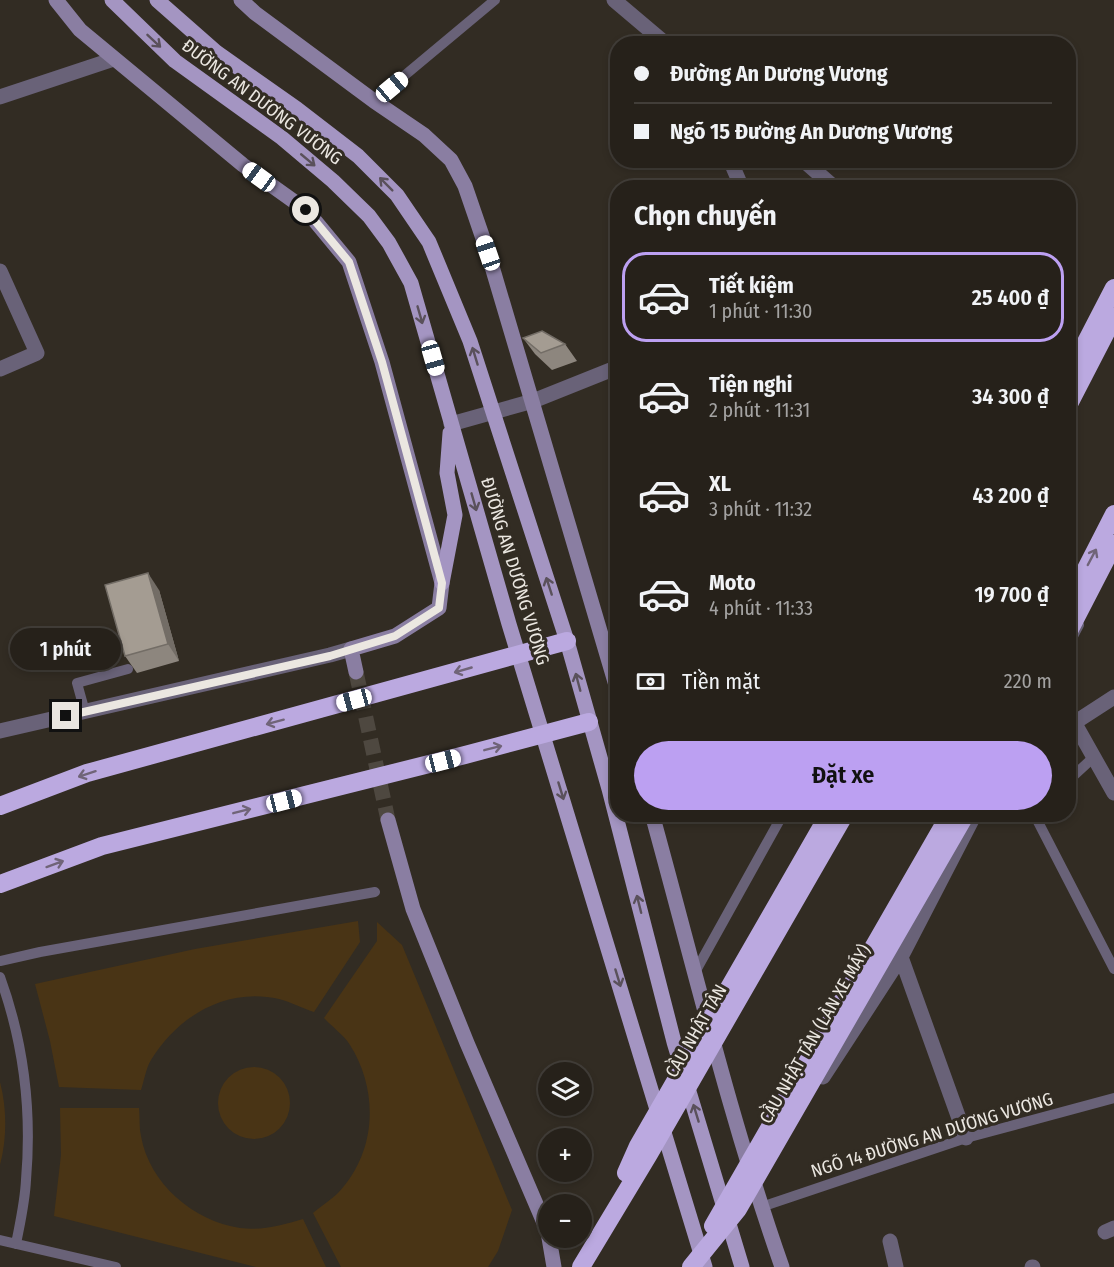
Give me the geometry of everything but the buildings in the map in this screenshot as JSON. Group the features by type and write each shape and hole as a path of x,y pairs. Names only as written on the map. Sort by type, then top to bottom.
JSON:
{"highway":[{"path":"1076,361 1114,288"},
{"path":"1076,390 1114,317"},
{"path":"1076,588 1114,514"},
{"path":"1076,617 1114,544"},
{"path":"0,806 87,773 567,641"},
{"path":"0,884 102,846 589,722"},
{"path":"598,1239 638,1146 825,822"},
{"name":"CẦU NHẬT TÂN","path":"581,1267 649,1154 840,822"},
{"path":"691,1267 945,822"},
{"name":"CẦU NHẬT TÂN (LÀN XE MÁY)","path":"691,1267 738,1209 961,822"}],"main road":[{"name":"ĐƯỜNG AN DƯƠNG VƯƠNG","path":"112,0 175,61 282,138 333,181 369,216 389,243 411,283 519,654 705,1267"},
{"name":"ĐƯỜNG AN DƯƠNG VƯƠNG","path":"157,0 216,52 297,109 358,156 397,195 429,242 470,341 567,641 610,793"},
{"path":"442,583 455,515 447,473 451,424"},
{"name":"ĐƯỜNG AN DƯƠNG VƯƠNG","path":"617,822 674,1042 742,1267"}],"street":[{"path":"0,731 351,649 395,636 439,608 442,583 382,362 349,262 306,210 243,165 114,59 80,30 56,0"},
{"path":"241,0 374,102 424,135 451,160 465,186 488,253 610,665"},
{"path":"614,0 648,36"},
{"path":"0,97 114,59"},
{"path":"812,168 826,180"},
{"path":"0,271 37,353 0,369"},
{"path":"451,424 532,401 610,372"},
{"path":"351,649 356,672"},
{"path":"1076,717 1114,697"},
{"path":"1076,725 1114,793"},
{"path":"388,820 413,909 467,1043 548,1232 554,1267"},
{"path":"654,822 694,974 761,1207 782,1267"},
{"path":"755,1183 901,957 971,822"},
{"path":"901,957 966,1138"},
{"path":"890,1241 896,1267"}],"lane":[{"path":"374,102 495,0"},
{"path":"1076,631 1114,559"},
{"path":"85,712 77,683 128,669"},
{"path":"1076,773 1095,756"},
{"path":"694,974 779,822"},
{"path":"1038,822 1114,969"},
{"path":"0,961 375,892"},
{"path":"0,977 18,1033 26,1083 29,1132 26,1182 16,1244"},
{"name":"NGÕ 14 ĐƯỜNG AN DƯƠNG VƯƠNG","path":"761,1207 966,1138 1114,1098"},
{"path":"0,1240 116,1267"}],"shaded area":[{"path":"358,921 360,942 314,1012 283,1000 259,996 222,1001 189,1018 162,1044 151,1060 141,1090 59,1087 35,984 195,949"},
{"path":"377,922 402,945 512,1210 498,1251 488,1267 341,1267 313,1213 338,1193 351,1177 367,1140 370,1121 366,1082 347,1041 324,1018 377,941"},
{"path":"254,1067 274,1073 284,1083 290,1103 284,1123 274,1133 254,1139 234,1133 224,1123 218,1103 224,1083 234,1073"},
{"path":"0,1082 5,1124 0,1165"},
{"path":"60,1108 139,1108 140,1133 146,1153 163,1184 176,1197 206,1217 240,1228 264,1228 303,1219 326,1267 256,1267 54,1216 61,1155"}],"tunnel":[{"path":"356,672 388,820"}],"route":[{"path":"66,716 330,656 395,636 439,608 442,583 382,362 349,262 306,210"}]}
